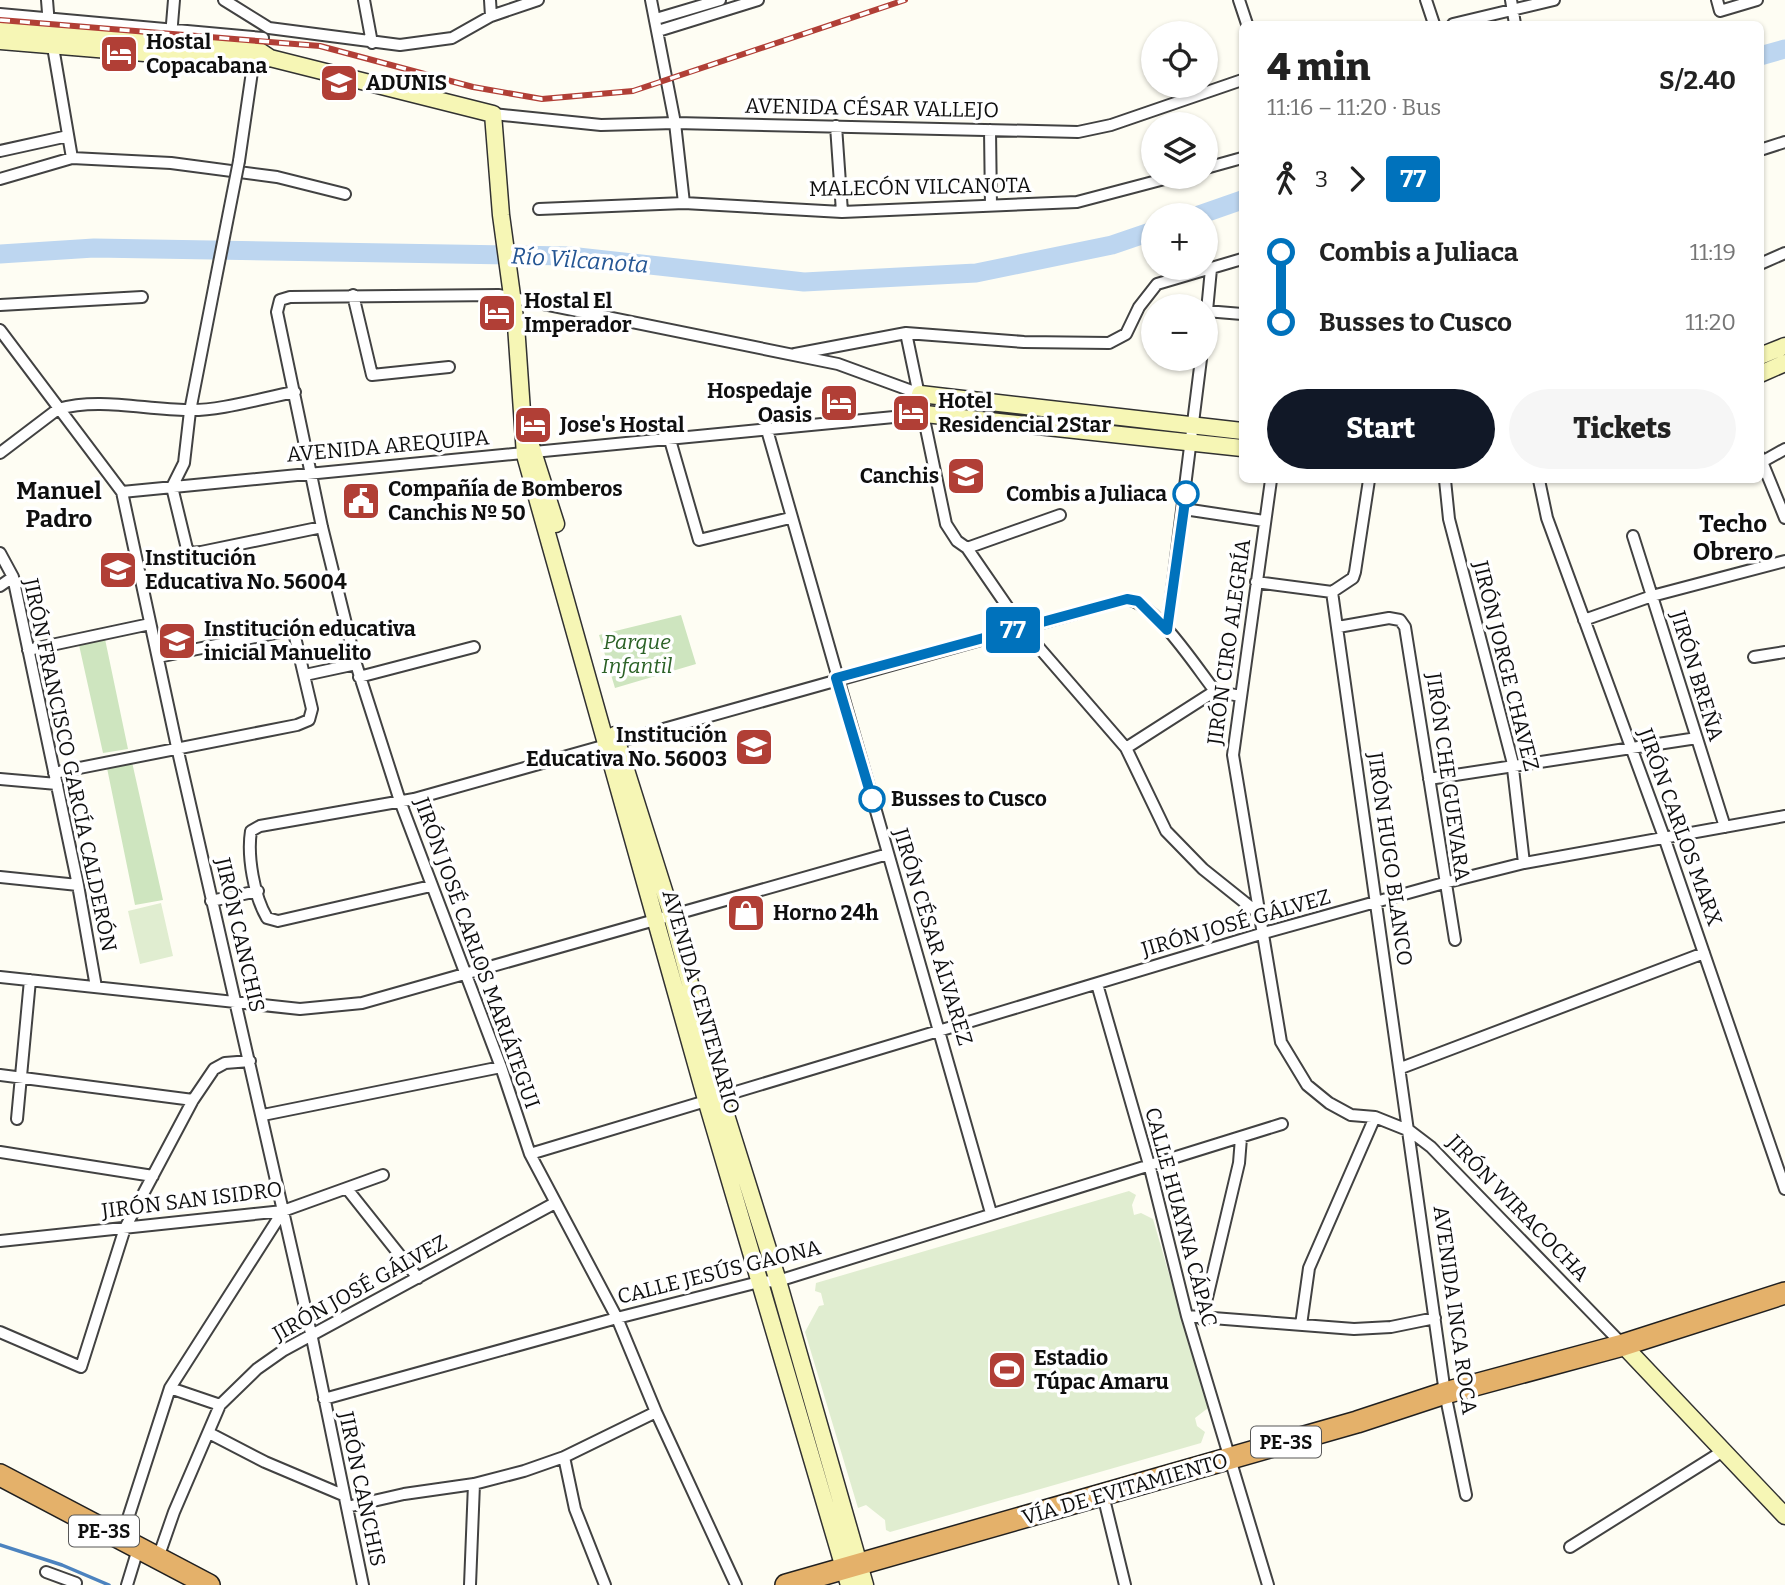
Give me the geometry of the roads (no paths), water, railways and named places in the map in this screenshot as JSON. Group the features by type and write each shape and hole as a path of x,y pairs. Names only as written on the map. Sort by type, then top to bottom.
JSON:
{"highway":[{"name":"VÍA DE EVITAMIENTO","path":"786,1585 854,1576 1103,1495 1446,1393 1623,1345 1785,1293"},
{"name":"PE-3S","path":"0,1475 209,1585"}],"street":[{"path":"47,0 72,158"},
{"path":"169,42 174,0"},
{"path":"224,0 270,58 493,114 501,215 513,298 525,428 531,454 611,743 665,919 714,1101 778,1282 854,1576"},
{"path":"364,0 372,43"},
{"path":"490,0 491,16"},
{"path":"0,27 169,42 419,44 452,38 491,16 538,0"},
{"path":"651,0 675,123 684,203"},
{"path":"657,25 720,0"},
{"path":"657,25 758,0"},
{"path":"1239,0 1246,21"},
{"path":"1426,0 1433,21"},
{"path":"1463,21 1512,6 1554,0"},
{"path":"1719,5 1757,0"},
{"path":"0,14 50,32"},
{"path":"0,41 50,32"},
{"path":"260,44 190,411 184,463 172,488 188,553 322,527"},
{"name":"AVENIDA CÉSAR VALLEJO","path":"493,114 601,125 675,123 1077,132 1111,125 1239,81"},
{"path":"836,127 842,212"},
{"path":"990,130 991,205"},
{"path":"0,151 68,136"},
{"path":"1764,149 1785,142"},
{"path":"0,179 72,158 184,165 277,177 345,194"},
{"path":"1218,165 1239,159"},
{"name":"MALECÓN VILCANOTA","path":"539,209 684,203 842,212 1077,202 1141,185"},
{"path":"1764,262 1785,253"},
{"path":"1218,267 1239,260"},
{"path":"790,355 906,332 1024,342 1110,343 1126,334 1139,307 1157,284 1171,280"},
{"path":"449,367 372,375 353,295 499,295 838,364 920,394 1239,431"},
{"name":"JIRÓN JOSÉ CARLOS MARIÁTEGUI","path":"353,295 290,297 280,300 277,312 322,527 359,677 400,801 501,1067 530,1154 617,1318 656,1412 736,1585"},
{"path":"0,305 142,297"},
{"path":"1218,315 1239,314"},
{"name":"JIRÓN CANCHIS","path":"0,330 122,492 211,901 263,1115 363,1585"},
{"path":"906,332 946,524 957,541 967,548 1022,628 1126,748 1166,831 1203,869 1258,913"},
{"path":"1764,354 1785,346"},
{"path":"1764,372 1785,363"},
{"path":"1167,630 1200,371"},
{"path":"0,453 58,409 68,406 125,406 190,411 295,391"},
{"name":"AVENIDA AREQUIPA","path":"122,492 925,414 1239,448"},
{"name":"JIRÓN CÉSAR ÁLVAREZ","path":"767,430 991,1213"},
{"path":"670,440 699,540 790,518"},
{"path":"1764,459 1785,449"},
{"path":"1764,465 1780,489 1785,519"},
{"name":"JIRÓN CIRO ALEGRÍA","path":"1264,933 1258,913 1233,755 1270,483"},
{"path":"1256,582 1332,592 1353,578 1369,483"},
{"name":"JIRÓN JORGE CHAVEZ","path":"1445,483 1449,519 1513,767 1524,863"},
{"name":"JIRÓN CARLOS MARX","path":"1540,483 1547,518 1664,836 1785,1188"},
{"path":"1184,509 1265,521"},
{"path":"967,548 1060,515"},
{"name":"JIRÓN BREÑA","path":"1633,536 1725,827"},
{"name":"JIRÓN FRANCISCO GARCÍA CALDERÓN","path":"0,552 12,577 78,885 96,988"},
{"path":"1584,620 1652,596 1785,561"},
{"path":"0,586 12,577"},
{"name":"JIRÓN HUGO BLANCO","path":"1332,592 1410,1131"},
{"path":"431,886 278,921 267,918 258,891 250,843 251,831 260,826 400,801 1127,599 1138,601 1167,630 1215,691 1240,696"},
{"name":"JIRÓN CHE GUEVARA","path":"1338,627 1389,618 1400,620 1409,637 1444,883 1455,940"},
{"path":"28,650 150,624"},
{"path":"0,779 56,779 177,747 298,725 309,720 313,709 295,637 290,630 158,657"},
{"path":"359,677 474,648"},
{"path":"1754,657 1785,652"},
{"path":"305,675 356,664"},
{"path":"1126,748 1215,691"},
{"path":"1429,779 1697,738"},
{"name":"JIRÓN JOSÉ GÁLVEZ","path":"530,1154 714,1101 1264,933 1444,883 1524,863 1785,816"},
{"path":"0,977 300,1009 362,1003 888,854"},
{"path":"0,877 78,885"},
{"path":"211,901 258,891"},
{"name":"JIRÓN WIRACOCHA","path":"1264,933 1281,1042 1307,1085 1329,1103 1351,1115 1376,1116 1410,1131 1455,1171 1785,1516"},
{"path":"1401,1068 1704,953"},
{"path":"17,1119 30,980"},
{"name":"CALLE HUAYNA CÁPAC","path":"1097,984 1150,1168 1187,1316 1268,1585"},
{"path":"0,1332 81,1367 125,1228 193,1100 214,1069 225,1063 250,1061"},
{"path":"263,1115 501,1067"},
{"path":"0,1075 193,1100"},
{"name":"AVENIDA CENTENARIO","path":"714,1101 759,1282 854,1576"},
{"path":"1301,1325 1309,1268 1376,1116"},
{"name":"CALLE JESÚS GAONA","path":"324,1399 617,1318 759,1282 778,1282 991,1213 1150,1168 1282,1124"},
{"name":"AVENIDA INCA ROCA","path":"1410,1131 1446,1393 1466,1495"},
{"path":"1202,1318 1239,1163 1241,1138"},
{"path":"0,1152 153,1176"},
{"name":"JIRÓN SAN ISIDRO","path":"0,1241 283,1211 348,1190 383,1175"},
{"path":"348,1190 418,1278"},
{"name":"JIRÓN JOSÉ GÁLVEZ","path":"158,1558 174,1512 220,1405 257,1369 284,1350 312,1338 555,1203"},
{"path":"127,1585 130,1544 170,1388 283,1211"},
{"path":"1187,1316 1354,1329 1391,1327 1435,1318"},
{"path":"170,1388 220,1405"},
{"path":"347,1507 404,1494 474,1484 564,1457 656,1412"},
{"path":"209,1433 265,1462 343,1495"},
{"path":"1570,1547 1723,1451"},
{"path":"564,1457 575,1509 605,1585"},
{"path":"470,1585 474,1484"},
{"path":"1103,1495 1125,1585"},
{"path":"46,1572 76,1583 74,1585"}],"waterway":[{"name":"Río Vilcanota","path":"1764,55 1785,49"},
{"name":"Río Vilcanota","path":"1218,208 1239,201"},
{"name":"Río Vilcanota","path":"0,254 94,248 569,256 804,282 976,273 1112,245 1141,235"},
{"path":"0,1545 62,1565 109,1585"}],"railway":[{"path":"0,20 320,46 473,87 542,99 633,91 905,0"}],"place":[{"name":"Hostal Copacabana","path":"119,54"},
{"name":"ADUNIS","path":"339,83"},
{"name":"Hostal El Imperador","path":"497,313"},
{"name":"Hospedaje Oasis","path":"839,403"},
{"name":"Hotel Residencial 2Star","path":"911,413"},
{"name":"Jose's Hostal","path":"533,425"},
{"name":"Canchis","path":"966,476"},
{"name":"Combis a Juliaca","path":"1186,494"},
{"name":"Compañía de Bomberos Canchis Nº 50","path":"361,501"},
{"name":"Institución Educativa No. 56004","path":"118,570"},
{"name":"Institución educativa inicial Manuelito","path":"177,641"},
{"name":"Institución Educativa No. 56003","path":"754,747"},
{"name":"Busses to Cusco","path":"872,799"},
{"name":"Horno 24h","path":"746,913"},
{"name":"Estadio Túpac Amaru","path":"1007,1370"}],"district":[{"name":"Manuel Padro","path":"59,505"},
{"name":"Techo Obrero","path":"1733,538"}],"park label":[{"name":"Parque Infantil","path":"637,654"}]}
